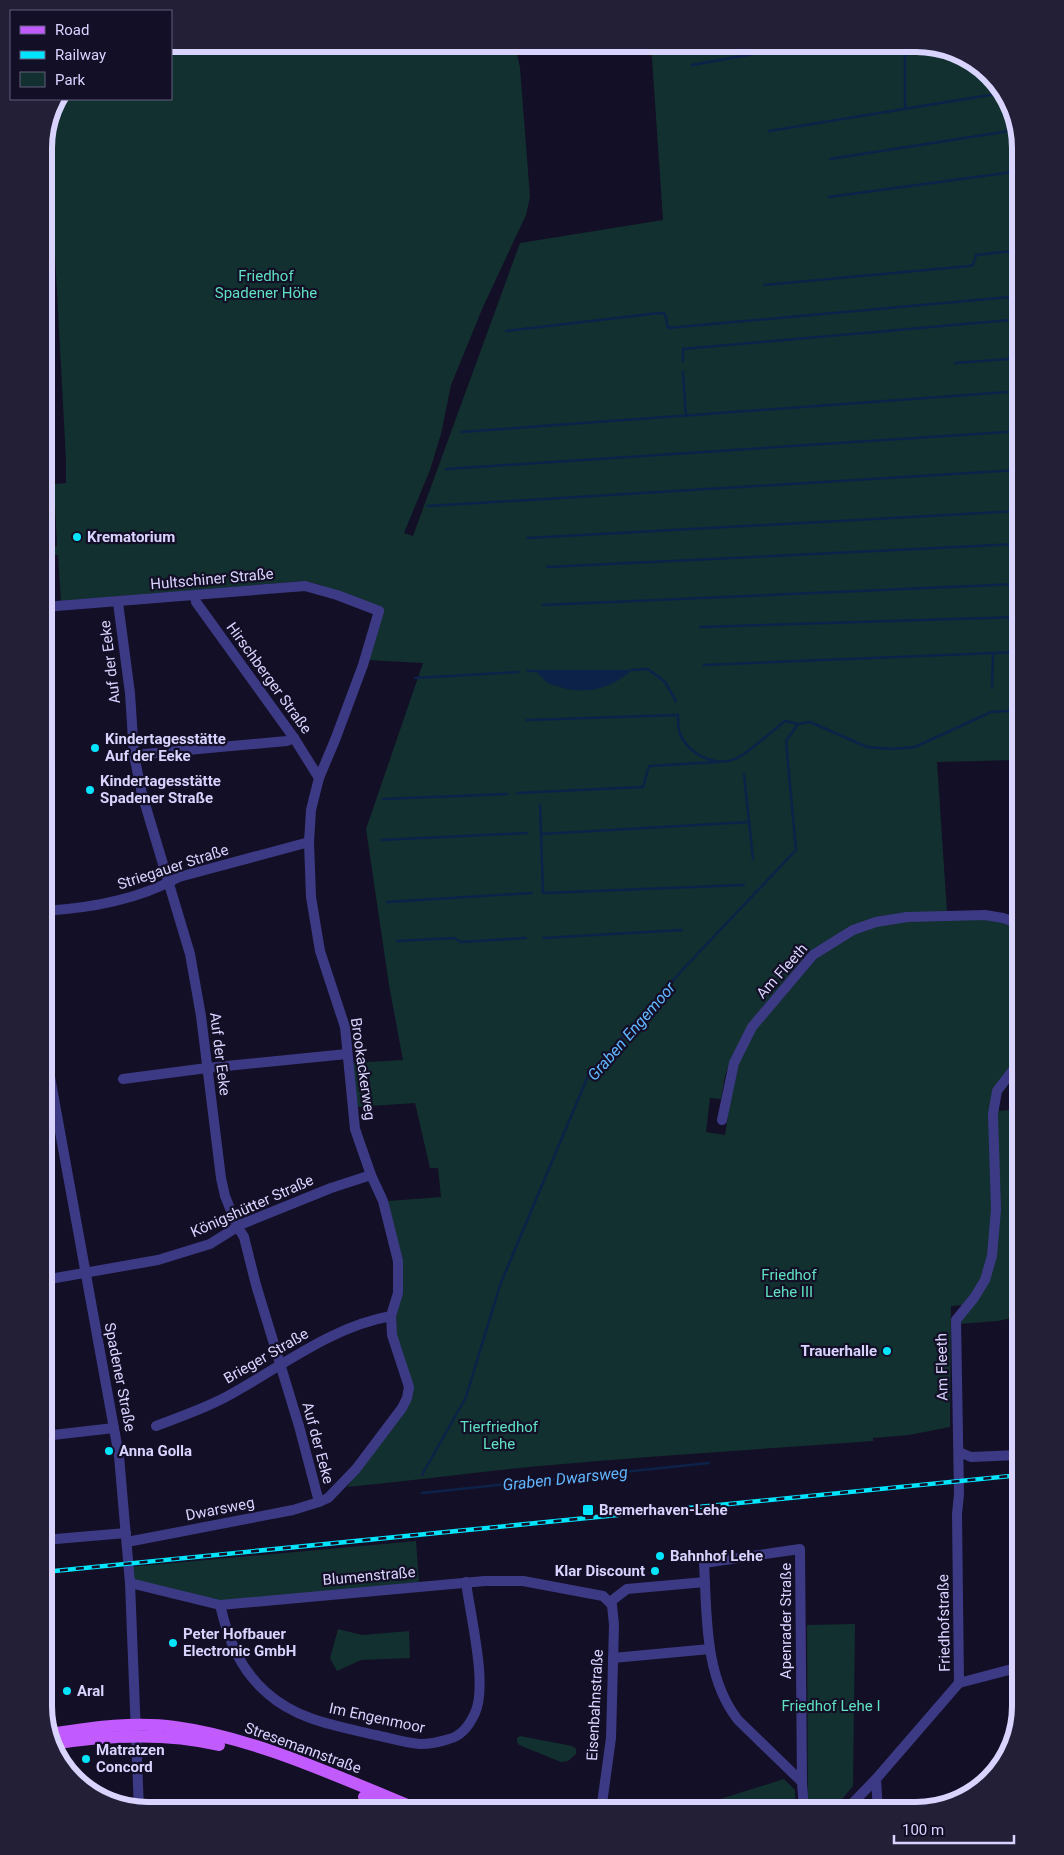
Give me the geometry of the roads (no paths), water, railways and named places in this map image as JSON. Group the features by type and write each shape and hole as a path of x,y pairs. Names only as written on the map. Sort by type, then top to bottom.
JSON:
{"main road":[{"name":"Stresemannstraße","path":"60,1743 175,1727 270,1750 400,1802"},
{"name":"Stresemannstraße","path":"57,1733 92,1728 137,1731 190,1739 243,1751 281,1763 376,1802"}],"street":[{"name":"Hultschiner Straße","path":"53,607 118,603 305,586 337,595 379,612"},
{"name":"Hirschberger Straße","path":"195,596 196,602 294,738 319,778"},
{"name":"Auf der Eeke","path":"118,603 130,693 134,755 142,794 190,954 201,1016 221,1178 225,1196 237,1226 244,1237 319,1502"},
{"name":"Brookackerweg","path":"319,1502 328,1498 356,1469 402,1408 407,1398 409,1387 392,1335 392,1316 398,1293 398,1261 384,1204 371,1175 356,1129 345,1027 320,951 311,896 309,842 311,810 319,778 363,665 379,612"},
{"path":"134,755 287,742 294,738"},
{"name":"Striegauer Straße","path":"53,910 77,909 112,903 170,883 179,877 309,842"},
{"name":"Am Fleeth","path":"722,1120 734,1063 752,1026 813,955 853,930 876,922 907,918 985,915 1012,921"},
{"path":"123,1079 207,1068 347,1054"},
{"name":"Am Fleeth","path":"959,1452 956,1320 974,1298 985,1280 992,1256 996,1209 993,1114 997,1092 1012,1072"},
{"name":"Spadener Straße","path":"52,1116 85,1274 119,1456 130,1583 139,1802"},
{"name":"Königshütter Straße","path":"52,1279 158,1260 210,1244 237,1226 331,1188 371,1175"},
{"name":"Brieger Straße","path":"156,1426 207,1406 328,1338 373,1319 392,1316"},
{"path":"52,1435 114,1428"},
{"path":"959,1452 971,1457 1012,1455"},
{"name":"Friedhofstraße","path":"854,1802 959,1683 959,1452"},
{"name":"Dwarsweg","path":"52,1540 126,1538 293,1510 319,1502"},
{"name":"Apenrader Straße","path":"705,1582 704,1563 800,1549 803,1802"},
{"name":"Blumenstraße","path":"130,1583 220,1605 484,1581 523,1581 599,1594 610,1602"},
{"name":"Im Engenmoor","path":"220,1605 225,1627 239,1659 255,1681 278,1702 309,1718 328,1724 410,1743 430,1744 451,1739 467,1727 475,1713 480,1696 479,1668 466,1582"},
{"path":"610,1602 627,1589 705,1582 710,1649 718,1682 730,1711 802,1782"},
{"name":"Eisenbahnstraße","path":"602,1802 611,1738 614,1609 610,1602"},
{"path":"613,1658 710,1649"},
{"path":"959,1683 1012,1669"},
{"path":"876,1779 877,1802"}],"water":[{"path":"535,670 632,670 624,677 606,686 596,689 577,690 548,683"}],"waterway":[{"path":"692,65 759,53"},
{"path":"905,53 905,107"},
{"path":"769,131 994,94"},
{"path":"830,159 1010,131"},
{"path":"829,197 1012,172"},
{"path":"764,285 969,266 973,265 976,255 1012,251"},
{"path":"506,331 659,313 665,314 668,328 1012,297"},
{"path":"683,361 683,349 1012,320"},
{"path":"955,363 1012,359"},
{"path":"683,372 686,416"},
{"path":"461,432 1012,392"},
{"path":"446,469 1012,432"},
{"path":"428,506 1012,470"},
{"path":"527,538 1012,511"},
{"path":"547,567 1012,544"},
{"path":"543,605 1012,584"},
{"path":"700,627 1012,617"},
{"path":"704,665 1012,652"},
{"path":"992,688 993,653"},
{"path":"631,670 648,669 665,682 676,701"},
{"path":"528,671 537,671"},
{"path":"415,678 518,672"},
{"path":"527,720 678,715 678,727 684,742 697,754 713,761 722,761 731,760 744,754 785,721 798,724 810,722 867,747 891,749 915,747 991,712 1012,711"},
{"name":"Graben Engemoor","path":"422,1475 466,1397 500,1285 588,1076 686,966 796,850 786,741 798,724"},
{"path":"517,793 643,787 649,766 718,762"},
{"path":"744,774 753,859"},
{"path":"383,799 507,794"},
{"path":"540,805 543,893 744,885"},
{"path":"541,834 749,822"},
{"path":"381,840 527,833"},
{"path":"387,902 532,893"},
{"path":"543,938 682,930"},
{"path":"397,941 454,938 461,942 526,938"},
{"name":"Graben Dwarsweg","path":"422,1493 709,1463"}],"railway":[{"path":"52,1571 1012,1476"}],"place":[{"name":"Krematorium","path":"77,537"},
{"name":"Kindertagesstätte Auf der Eeke","path":"95,748"},
{"name":"Kindertagesstätte Spadener Straße","path":"90,790"},
{"name":"Trauerhalle","path":"887,1351"},
{"name":"Anna Golla","path":"109,1451"},
{"name":"Bremerhaven-Lehe","path":"588,1510"},
{"name":"Bahnhof Lehe","path":"660,1556"},
{"name":"Klar Discount","path":"655,1571"},
{"name":"Peter Hofbauer Electronic GmbH","path":"173,1643"},
{"name":"Aral","path":"67,1691"},
{"name":"Matratzen Concord","path":"86,1759"}],"park label":[{"name":"Friedhof Spadener Höhe","path":"266,284"},
{"name":"Friedhof Lehe III","path":"789,1284"},
{"name":"Tierfriedhof Lehe","path":"499,1436"},
{"name":"Friedhof Lehe I","path":"831,1706"}]}
